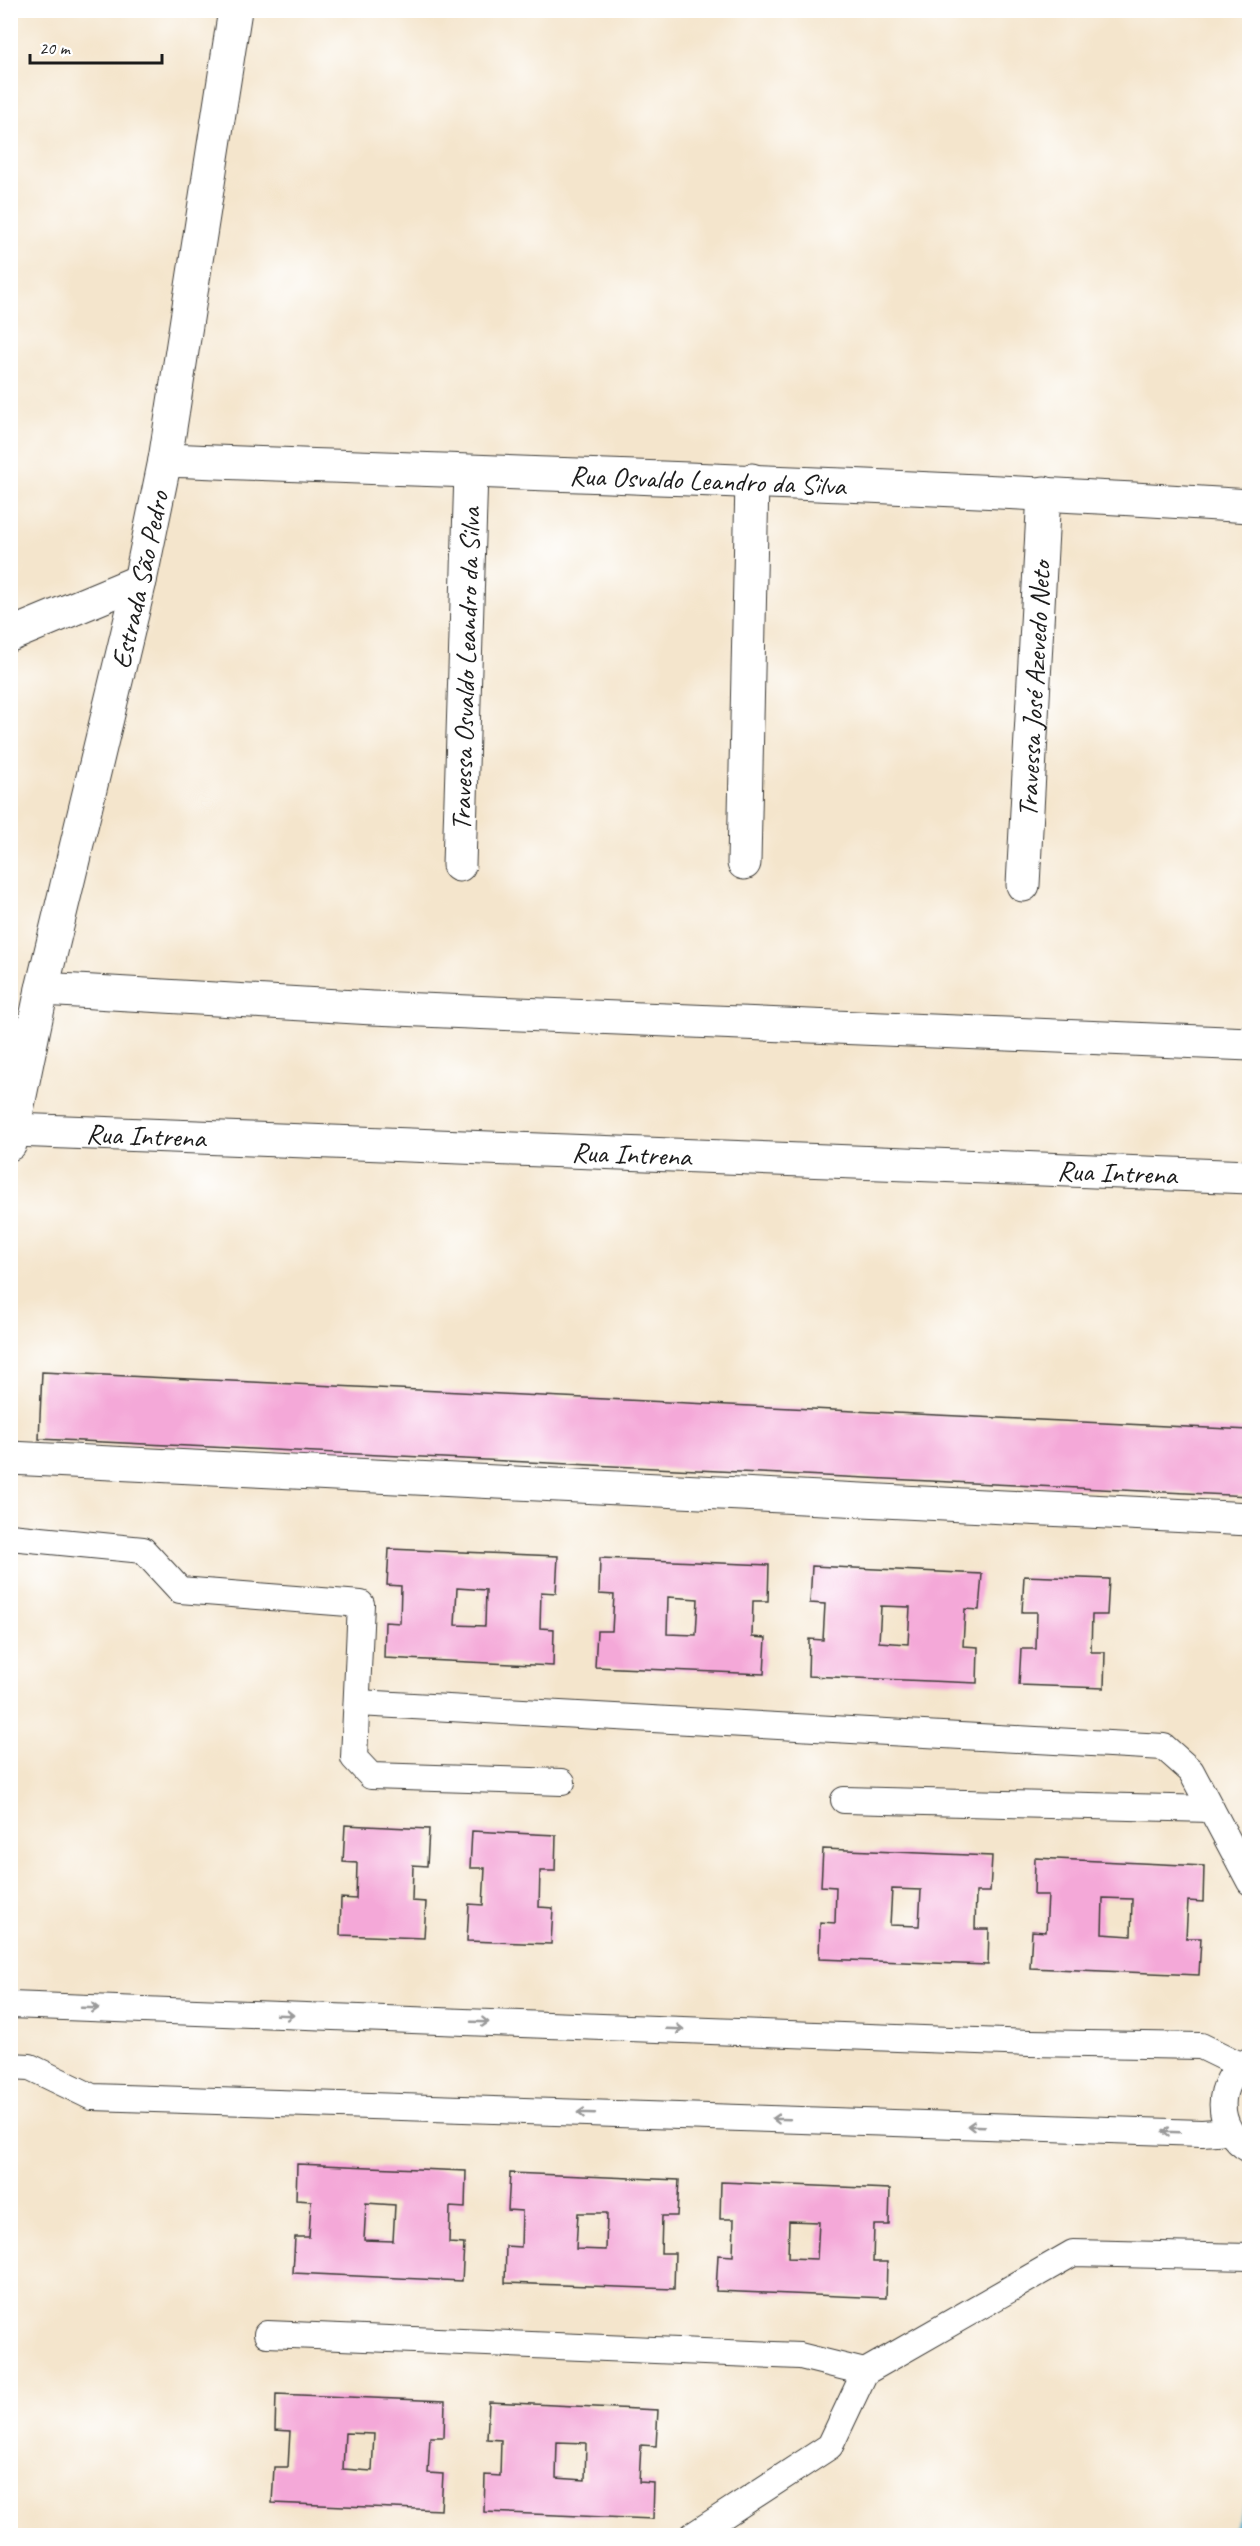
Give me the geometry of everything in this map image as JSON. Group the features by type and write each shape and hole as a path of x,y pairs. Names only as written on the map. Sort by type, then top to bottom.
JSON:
{"street":[{"name":"Estrada São Pedro","path":"12,1137 42,989 140,581 165,460 235,10"},
{"name":"Rua Osvaldo Leandro da Silva","path":"165,460 752,480 1044,493 1250,506"},
{"name":"Travessa Osvaldo Leandro da Silva","path":"459,865 471,472"},
{"path":"744,863 752,480"},
{"name":"Travessa José Azevedo Neto","path":"1023,885 1044,493"},
{"path":"10,636 140,581"},
{"path":"42,989 373,1008 1250,1044"},
{"name":"Rua Intrena","path":"12,1137 1250,1177"},
{"path":"10,1458 1250,1519"}],"lane":[{"path":"10,1537 143,1550 180,1590 362,1604 354,1758 371,1776 562,1782"},
{"path":"358,1703 1164,1747 1191,1771 1250,1882"},
{"path":"844,1800 1211,1809"},
{"path":"10,2005 1030,2043 1201,2046 1245,2062 1229,2079 1222,2096 1222,2114 1229,2131 1240,2145 1250,2150"},
{"path":"10,2066 30,2067 92,2097 1190,2133 1229,2131"},
{"path":"692,2535 830,2446 865,2372 1073,2253 1250,2257"},
{"path":"267,2334 800,2356 865,2372"}],"building":[{"path":"42,1372 1250,1430 1250,1496 39,1439"},
{"path":"389,1549 558,1556 556,1593 541,1592 540,1628 554,1629 553,1666 384,1658 385,1622 400,1623 401,1586 387,1585","holes":["457,1588 486,1590 485,1626 455,1625"]},
{"path":"600,1558 769,1565 768,1601 753,1601 752,1637 766,1638 764,1674 595,1667 597,1631 612,1631 614,1595 599,1594","holes":["668,1597 698,1599 696,1635 667,1634"]},
{"path":"812,1566 982,1574 979,1610 965,1609 963,1646 978,1647 977,1683 808,1676 809,1639 823,1640 825,1604 810,1603","holes":["881,1606 910,1607 908,1644 879,1642"]},
{"path":"1024,1576 1109,1579 1107,1615 1092,1615 1091,1652 1105,1652 1104,1688 1019,1685 1021,1649 1036,1649 1037,1612 1022,1612"},
{"path":"345,1825 429,1829 427,1866 413,1865 412,1901 426,1902 424,1938 340,1935 341,1898 356,1899 357,1863 343,1862"},
{"path":"472,1831 556,1835 555,1871 540,1871 539,1907 553,1908 551,1944 467,1941 469,1904 483,1905 485,1868 470,1868"},
{"path":"823,1849 992,1856 990,1892 976,1892 975,1929 989,1929 988,1965 819,1959 820,1922 835,1923 836,1887 821,1886","holes":["892,1889 921,1890 919,1926 890,1925"]},
{"path":"1035,1858 1204,1866 1203,1902 1188,1901 1186,1938 1201,1938 1199,1975 1030,1968 1032,1931 1046,1932 1048,1895 1034,1895","holes":["1103,1898 1132,1899 1131,1936 1102,1934"]},
{"path":"297,2164 466,2171 465,2208 450,2207 449,2243 464,2244 462,2281 293,2273 295,2237 309,2237 311,2201 296,2200","holes":["366,2203 395,2205 393,2241 364,2240"]},
{"path":"510,2173 679,2180 677,2216 662,2216 661,2253 675,2253 674,2289 505,2283 506,2246 521,2247 522,2211 508,2210","holes":["578,2213 607,2213 606,2250 576,2249"]},
{"path":"721,2182 890,2189 889,2225 874,2225 873,2262 887,2262 886,2298 716,2291 718,2255 733,2256 734,2219 720,2219","holes":["789,2221 819,2222 817,2259 788,2258"]},
{"path":"276,2394 445,2401 444,2437 430,2437 428,2473 443,2474 441,2510 272,2503 274,2467 288,2467 290,2431 275,2430","holes":["345,2433 374,2434 372,2471 343,2469"]},
{"path":"489,2402 658,2410 656,2446 641,2445 639,2482 654,2483 653,2519 484,2512 485,2475 500,2476 501,2440 487,2439","holes":["557,2442 586,2443 585,2480 556,2478"]}],"waterway":[{"path":"1236,2536 1250,2507"}]}
